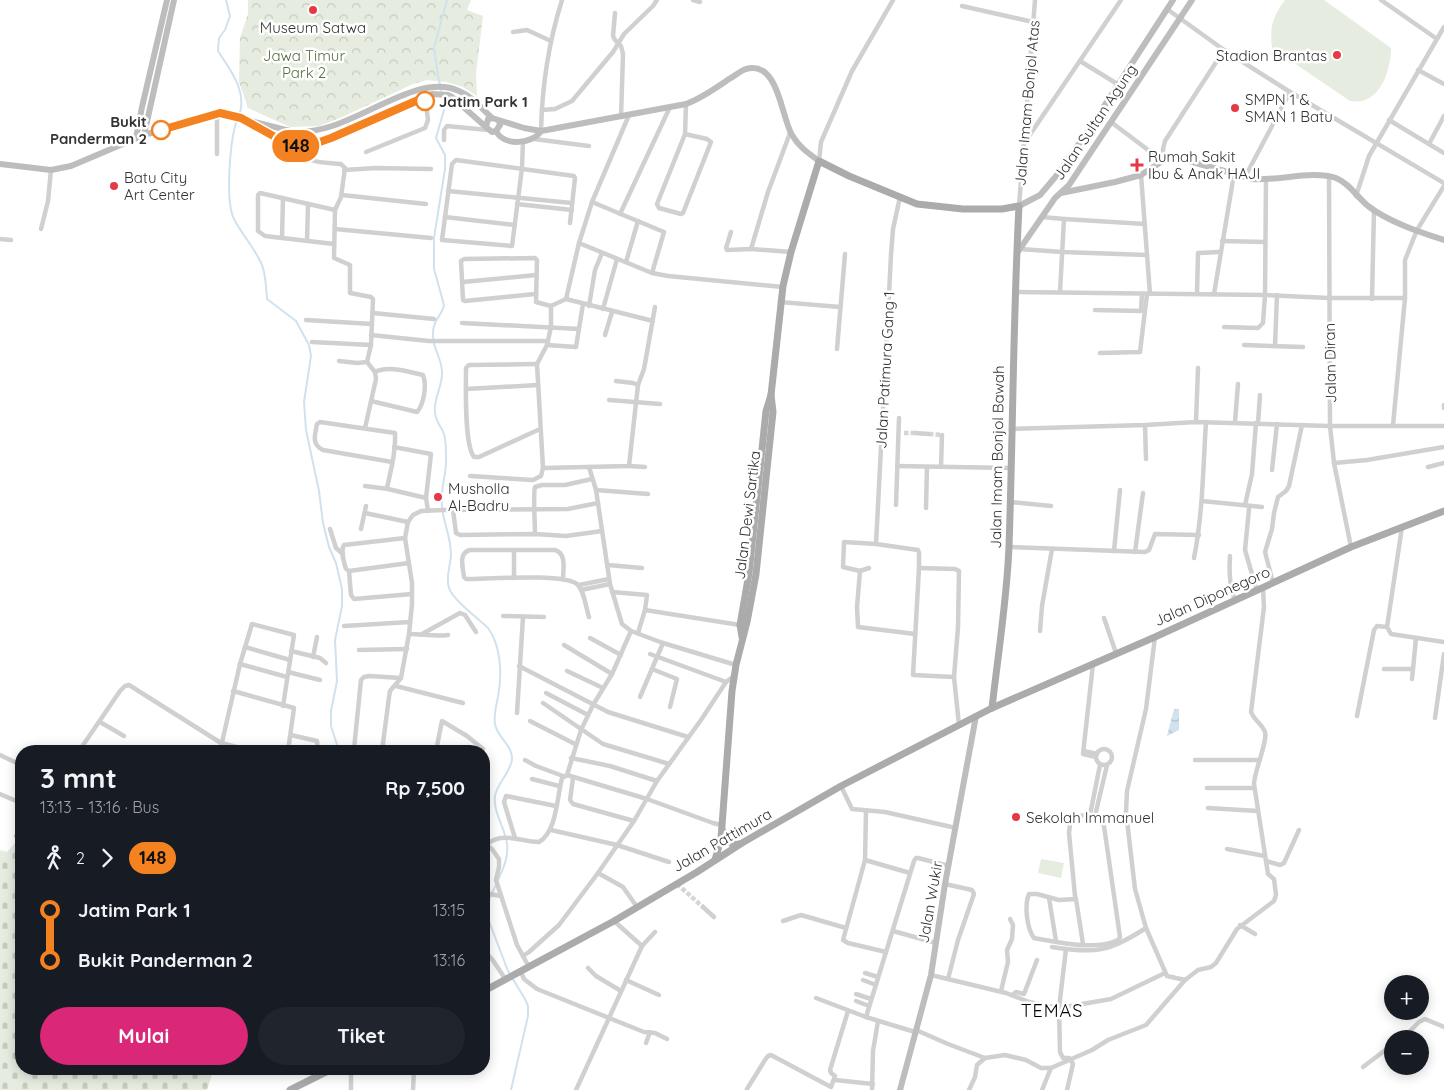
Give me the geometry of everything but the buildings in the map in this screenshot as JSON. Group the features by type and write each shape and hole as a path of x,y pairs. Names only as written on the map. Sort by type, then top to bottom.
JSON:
{"main road":[{"path":"136,138 168,0"},
{"path":"144,135 174,0"},
{"name":"Jalan Sultan Agung","path":"1019,206 1033,199 1047,188 1119,85 1173,0"},
{"name":"Jalan Sultan Agung","path":"1018,252 1055,198 1069,185 1192,0"},
{"path":"0,164 51,170 71,166 144,135 217,113 298,132 317,131 337,126 391,100 435,87 449,87 466,94 492,118 499,121 530,130 541,130 686,104 698,99 748,69 758,70 774,82 790,133 800,147 819,161 849,176 917,204 963,209 1002,209 1019,206"},
{"path":"239,118 299,147 331,138 430,94 452,97 487,128 496,131 501,137 513,141 534,139 541,130"},
{"path":"487,128 486,122 492,118"},
{"path":"496,131 500,125 499,121"},
{"path":"1090,128 1098,128 1102,136"},
{"path":"1061,193 1141,175 1162,161 1178,158 1245,177 1266,180 1329,176 1348,185 1356,196 1374,210 1444,240"},
{"name":"Jalan Dewi Sartika","path":"715,860 721,838 736,664 747,622 766,411 770,395 780,302 791,252 819,161"},
{"name":"Jalan Imam Bonjol Bawah","path":"992,708 1004,612 1009,547 1014,292 1018,252 1019,206"},
{"path":"1018,229 1022,236 1030,234"},
{"name":"Jalan Diponegoro","path":"976,716 1351,547 1444,511"},
{"name":"Jalan Dewi Sartika","path":"742,638 740,625 752,573"},
{"name":"Jalan Pattimura","path":"490,988 512,977 526,958 614,921 742,843 841,786 976,716"},
{"name":"Jalan Wukir","path":"900,1090 931,975 945,884 957,828 976,716"},
{"path":"721,825 729,842 734,845 742,843"},
{"path":"290,1090 320,1075"}],"street":[{"path":"541,130 551,40 562,0"},
{"path":"542,110 554,108 572,101 629,29 658,0"},
{"path":"694,0 700,2"},
{"path":"819,161 821,142 852,71 893,0"},
{"name":"Jalan Imam Bonjol Atas","path":"1019,206 1035,0"},
{"path":"1023,144 1121,0"},
{"path":"1381,0 1437,39"},
{"path":"962,6 1033,22"},
{"path":"1167,9 1224,50 1290,92 1377,142 1444,184 1417,230 1406,260 1406,298 1393,425"},
{"path":"616,13 613,36 614,40 619,43 623,54 621,117"},
{"path":"1356,196 1366,164 1377,142 1444,27"},
{"path":"514,32 527,30 551,40"},
{"path":"1162,161 1165,141 1224,50"},
{"path":"1080,61 1119,85"},
{"path":"1418,70 1444,84"},
{"path":"1245,177 1290,92"},
{"path":"366,152 424,128 428,120 425,97"},
{"path":"684,134 708,139 711,142 682,214 659,208 657,204 684,134 686,104"},
{"path":"620,214 670,107"},
{"path":"217,113 217,154"},
{"path":"566,299 592,202 629,115"},
{"path":"1429,144 1444,116"},
{"path":"1389,120 1444,153"},
{"path":"1111,122 1162,161"},
{"path":"444,140 444,130 447,126 487,128"},
{"path":"298,132 296,140 302,154 307,159 344,166 342,195 335,210 335,259 350,264 349,292 373,298 371,344 367,362"},
{"path":"751,249 768,192 790,133"},
{"path":"534,139 588,146"},
{"path":"523,141 522,168 512,246 442,240 452,164 456,160 522,168 574,176 576,178 570,222"},
{"path":"344,170 376,168 431,169"},
{"path":"41,229 48,200 51,170"},
{"path":"1214,294 1234,174"},
{"path":"1100,353 1140,352 1146,294 1147,255 1141,175"},
{"name":"Jalan Diran","path":"1329,176 1330,426 1334,463 1351,547"},
{"path":"1224,327 1261,327 1263,323 1266,180"},
{"path":"448,191 572,203"},
{"path":"334,244 265,236 259,232 258,196 260,194 283,198 335,210"},
{"path":"342,195 426,204"},
{"name":"Jalan Patimura Gang 1","path":"876,544 891,255 900,196"},
{"path":"282,238 283,198"},
{"path":"592,202 664,232 652,273"},
{"path":"307,241 308,204"},
{"path":"517,204 572,210"},
{"path":"1372,299 1374,210"},
{"path":"445,217 515,225"},
{"path":"1042,217 1145,224"},
{"path":"1060,292 1064,219"},
{"path":"626,262 638,221"},
{"path":"335,229 431,238"},
{"path":"731,232 727,250 751,249 791,252"},
{"path":"0,239 11,240"},
{"path":"1222,241 1265,242"},
{"path":"580,244 652,273 783,287"},
{"path":"1018,252 1147,255"},
{"path":"1197,294 1198,252 1220,252"},
{"path":"589,306 595,270 602,253"},
{"path":"837,349 845,254"},
{"path":"536,294 465,302 463,300 462,259 535,258 537,260 536,303 551,306 566,299 653,322"},
{"path":"602,309 617,259"},
{"path":"463,282 536,275"},
{"path":"1014,292 1277,295 1372,299 1406,298"},
{"path":"1095,310 1141,311 1146,294"},
{"path":"1275,346 1277,295"},
{"path":"780,302 840,307"},
{"path":"371,335 430,341 547,343 576,347 583,304"},
{"path":"470,476 533,480 541,476 543,468 537,364 547,343 551,327 551,306"},
{"path":"629,466 638,385 644,369 656,307"},
{"path":"605,336 612,312"},
{"path":"372,313 434,319"},
{"path":"306,320 372,324"},
{"path":"462,323 579,329"},
{"path":"312,342 371,344"},
{"path":"1244,345 1303,347"},
{"path":"339,360 357,363 367,362"},
{"path":"365,428 376,379 375,372 367,362"},
{"path":"537,364 469,365 466,368 468,432 471,454 474,457 489,453 540,429"},
{"path":"1196,422 1198,368"},
{"path":"371,401 417,412 421,407 425,382 423,375 389,369 375,372"},
{"path":"616,381 638,385"},
{"path":"1235,422 1238,384"},
{"path":"466,389 538,385"},
{"path":"1245,505 1252,474 1260,395"},
{"path":"609,400 660,404"},
{"path":"896,505 899,418"},
{"path":"388,489 392,462 394,447 395,433 319,422 317,424 315,444 328,452 392,462"},
{"path":"1011,429 1196,422 1330,426 1444,426"},
{"path":"1194,558 1199,535 1202,501 1206,422"},
{"path":"1272,470 1277,424"},
{"path":"1145,425 1146,459"},
{"path":"1273,583 1265,552 1272,529 1278,497 1289,486 1302,425"},
{"path":"898,433 904,433"},
{"path":"915,433 929,434"},
{"path":"941,467 942,435"},
{"path":"394,447 431,454 426,498 428,511"},
{"path":"1334,463 1367,460 1444,447"},
{"path":"1428,467 1444,463"},
{"path":"543,468 574,466 645,467"},
{"path":"897,466 1011,468"},
{"path":"589,467 596,490 609,582 622,624 631,631 663,643 736,664"},
{"path":"926,508 927,467"},
{"path":"535,534 533,491 536,486 565,486 592,479"},
{"path":"365,486 426,498"},
{"path":"596,490 648,494"},
{"path":"1114,551 1120,490"},
{"path":"1135,552 1143,493"},
{"path":"1202,501 1262,508"},
{"path":"1010,502 1051,506"},
{"path":"383,745 390,691 401,678 409,634 412,594 405,538 408,522 417,512 442,510 568,509 598,503"},
{"path":"361,529 366,506"},
{"path":"453,510 457,534 577,536 602,531"},
{"path":"816,998 866,1018 915,1031 984,1058 1005,1055 1023,1059 1041,1068 1051,1068 1146,1024 1185,980 1198,970 1211,967 1216,963 1231,936 1240,926 1274,902 1276,894 1274,879 1268,874 1254,788 1254,776 1265,733 1251,712 1264,607 1260,589 1245,550 1249,510"},
{"path":"365,513 408,522"},
{"path":"1402,526 1386,627 1391,634 1444,642"},
{"path":"330,529 336,548 343,554"},
{"path":"1009,547 1135,552 1148,551 1153,536 1158,533 1199,535"},
{"path":"405,538 344,545 342,548 346,569 349,570 351,595 354,599 412,594"},
{"path":"869,568 860,570 843,567 843,543 876,544 918,550 919,568 914,676 954,677"},
{"path":"1040,631 1041,612 1052,548"},
{"path":"563,579 563,555 555,550 470,550 465,551 462,555 464,577 466,579 563,579 580,588 609,582"},
{"path":"514,550 514,578"},
{"path":"1230,556 1231,591 1235,600"},
{"path":"349,570 408,563"},
{"path":"608,566 642,568"},
{"path":"919,568 955,569 959,571 958,627 954,677 959,726"},
{"path":"860,570 857,607 858,627 915,634"},
{"path":"580,588 589,616"},
{"path":"612,592 646,594 645,610 638,633"},
{"path":"645,610 740,625"},
{"path":"422,634 460,613 465,615 476,632"},
{"path":"503,616 544,618"},
{"path":"517,713 523,617"},
{"path":"1104,618 1116,653"},
{"path":"344,626 410,622"},
{"path":"221,743 240,664 252,624 293,634 283,706"},
{"path":"1357,716 1374,630 1377,626 1386,627"},
{"path":"490,842 499,838 515,838 539,842 551,830 560,786 575,744 588,715 612,674 631,631"},
{"path":"409,634 448,635"},
{"path":"1155,636 1146,709 1128,791 1126,812 1135,889 1146,928 1165,973 1171,978 1185,980"},
{"path":"313,656 317,637"},
{"path":"590,638 621,654"},
{"path":"1412,679 1416,638"},
{"path":"640,697 663,643"},
{"path":"564,644 612,674"},
{"path":"245,647 290,660"},
{"path":"359,650 407,649"},
{"path":"291,651 323,659 326,663"},
{"path":"650,654 726,682"},
{"path":"1434,718 1442,688 1444,654"},
{"path":"240,664 320,680"},
{"path":"1092,664 1084,754 1097,755 1102,750 1110,752 1111,761 1106,765 1092,815"},
{"path":"519,666 593,706 688,737"},
{"path":"652,669 676,680 670,707"},
{"path":"1384,669 1413,669"},
{"path":"567,671 603,688"},
{"path":"490,849 499,859 497,883 517,945 526,958 559,925 598,873 634,820 657,781 726,682 735,675"},
{"path":"353,745 361,680 369,676 401,678"},
{"path":"83,745 120,691 129,685 221,743 229,745"},
{"path":"396,686 463,703"},
{"path":"233,691 294,709 289,745"},
{"path":"546,693 588,715"},
{"path":"543,703 581,730 608,746 669,764"},
{"path":"437,745 442,721 478,745"},
{"path":"530,721 575,744"},
{"path":"100,722 124,736"},
{"path":"291,735 317,741 318,745"},
{"path":"0,755 15,762"},
{"path":"1092,815 1100,765 1097,755"},
{"path":"571,758 610,766 657,781"},
{"path":"525,760 565,776 647,799 721,825"},
{"path":"1195,760 1259,760"},
{"path":"1100,765 1106,765"},
{"path":"573,778 570,800 573,804 634,820"},
{"path":"532,780 560,786"},
{"path":"841,786 850,807 866,811 885,812 957,828"},
{"path":"1207,788 1254,788"},
{"path":"0,794 15,800"},
{"path":"515,838 504,802 506,796 556,806"},
{"path":"1208,808 1258,811"},
{"path":"866,811 865,860 844,941 886,952"},
{"path":"1076,899 1059,900 1029,894 1027,897 1027,909 1030,932 1034,938 1056,941 1083,944 1093,945 1116,941 1120,937 1104,826 1092,815 1075,817 1070,824 1068,833 1083,944"},
{"path":"551,830 617,845 669,862"},
{"path":"1227,848 1265,858 1280,865 1284,863 1299,830"},
{"path":"866,1018 916,858 949,866"},
{"path":"865,860 910,873"},
{"path":"598,873 623,887 637,907"},
{"path":"945,884 972,890 974,894 958,940 948,979"},
{"path":"490,894 501,896"},
{"path":"1049,898 1056,941"},
{"path":"703,907 714,917"},
{"path":"783,922 801,915 846,928"},
{"path":"1001,991 1008,962 1006,950 1012,939 1013,925 1010,919"},
{"path":"614,921 642,946"},
{"path":"1240,926 1255,934"},
{"path":"1052,946 1086,951 1103,950 1121,944 1146,928"},
{"path":"892,931 936,943"},
{"path":"576,1090 642,946 655,932"},
{"path":"1066,949 1059,1008 1061,1056 1070,1058"},
{"path":"490,957 512,977 524,979 535,988 644,1032 658,1034 667,1039"},
{"path":"1012,995 1016,992 1024,994 1037,960"},
{"path":"588,968 596,976 620,991"},
{"path":"866,973 878,977"},
{"path":"931,975 1001,991 1029,1002 1059,1008 1111,1000 1165,973"},
{"path":"626,980 659,995"},
{"path":"863,980 876,985"},
{"path":"856,994 871,999"},
{"path":"856,1001 869,1006"},
{"path":"747,1090 765,1060 771,1055 831,1088 835,1075 830,1070 848,1011"},
{"path":"1411,1030 1426,1018 1444,1027"},
{"path":"872,1090 873,1051 878,1021"},
{"path":"646,1043 650,1032"},
{"path":"1363,1068 1384,1051"},
{"path":"969,1090 975,1077 977,1064 984,1058"},
{"path":"1067,1090 1073,1064 1070,1058"},
{"path":"1042,1090 1051,1068"},
{"path":"351,1075 351,1090"},
{"path":"413,1090 414,1075"},
{"path":"835,1080 873,1084"}],"green space":[{"name":"Jawa Timur Park 2","path":"248,0 471,0 467,10 483,16 476,73 477,96 463,87 447,82 427,80 413,84 319,126 290,127 248,108 239,82 240,38 248,14"},
{"name":"Stadion Brantas","path":"1285,0 1324,0 1391,48 1387,71 1380,87 1375,93 1362,101 1350,101 1272,48 1271,34 1273,22"},
{"path":"15,843 15,1075 212,1075 207,1090 0,1090 0,850 7,852"},
{"path":"1041,859 1064,863 1061,878 1038,873"}],"water":[{"path":"1174,709 1179,709 1179,730 1167,736"}],"waterway":[{"path":"226,0 230,16 225,30 219,38 218,51 232,73 239,89 241,98 239,116"},
{"path":"442,93 434,48 447,0"},
{"path":"443,97 444,110 436,138 445,155 445,169 434,238 434,269 444,305 433,331 433,341 441,363 442,372 435,411 446,443 442,500 451,548 449,588 460,603 488,628 498,650 500,683 495,724 498,733 510,749 512,758 510,768 498,786 495,796 496,808 506,838 507,849 505,863 498,880"},
{"path":"237,120 232,141 230,170 231,210 237,225 262,265 267,299 296,321 309,345 311,356 304,402 306,430 319,491 323,523 342,589 342,606 335,640 337,681 331,711 331,726 337,745"},
{"path":"490,898 496,885"},
{"path":"490,924 508,971 528,1006 528,1016 511,1090"}],"tunnel":[{"path":"904,433 915,433"},
{"path":"929,434 942,435"},
{"path":"677,884 703,907"}],"bus line":[{"name":"148","path":"161,130 220,113 241,118 286,143 299,147 331,138 425,97 425,101"}],"place":[{"name":"Museum Satwa","path":"313,10"},
{"name":"Stadion Brantas","path":"1337,55"},
{"name":"Jatim Park 1","path":"425,101"},
{"name":"SMPN 1 & SMAN 1 Batu","path":"1235,108"},
{"name":"Bukit Panderman 2","path":"161,130"},
{"name":"Rumah Sakit Ibu & Anak HAJI","path":"1137,165"},
{"name":"Batu City Art Center","path":"114,186"},
{"name":"Musholla Al-Badru","path":"438,497"},
{"name":"Sekolah Immanuel","path":"1016,817"}],"district":[{"name":"TEMAS","path":"1052,1010"}]}
